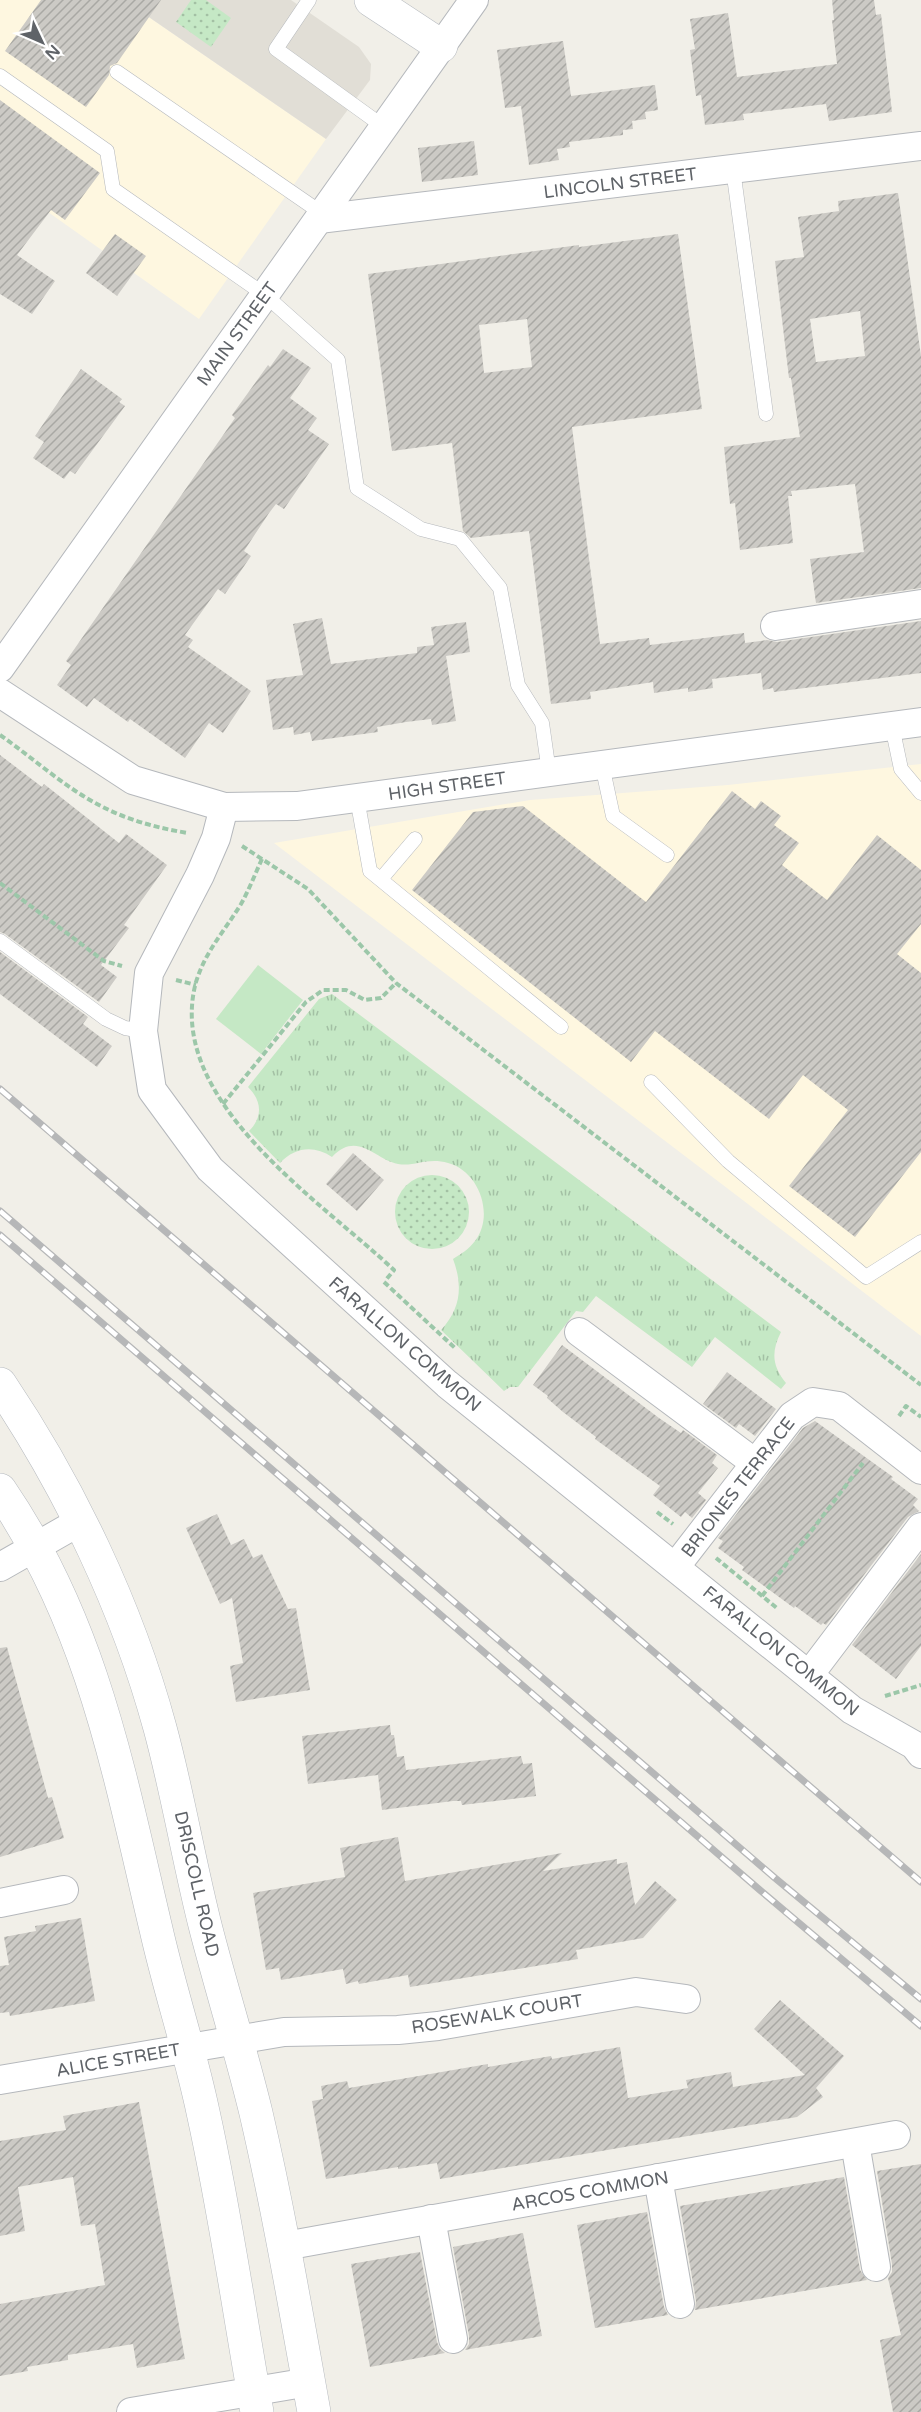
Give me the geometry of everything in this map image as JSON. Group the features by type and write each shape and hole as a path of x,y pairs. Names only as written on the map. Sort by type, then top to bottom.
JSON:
{"street":[{"path":"371,0 441,46"},
{"name":"MAIN STREET","path":"0,668 474,0"},
{"name":"LINCOLN STREET","path":"321,217 921,146"},
{"path":"775,626 921,604"},
{"name":"HIGH STREET","path":"0,693 133,780 224,807 297,806 921,722"},
{"name":"FARALLON COMMON","path":"224,807 216,838 200,875 148,973 143,1031 152,1090 210,1169 447,1384 852,1710 919,1745"},
{"path":"579,1332 755,1463"},
{"name":"DRISCOLL ROAD","path":"0,1384 48,1463 79,1522 109,1586 144,1676 160,1729 206,1926 255,2110 285,2246 311,2397"},
{"name":"BRIONES TERRACE","path":"675,1566 792,1416 813,1402 839,1406 921,1470"},
{"path":"0,1490 58,1590 98,1694 165,1967 188,2048 216,2175 255,2402"},
{"path":"0,1567 79,1522"},
{"path":"808,1675 921,1527"},
{"path":"0,1904 64,1890"},
{"name":"ROSEWALK COURT","path":"236,2039 284,2032 398,2030 438,2026 636,1992 686,1999"},
{"name":"ALICE STREET","path":"0,2080 236,2039"},
{"name":"ARCOS COMMON","path":"285,2246 896,2135"},
{"path":"855,2143 876,2267"},
{"path":"658,2178 680,2304"},
{"path":"431,2219 453,2339"},
{"path":"131,2412 311,2397"}],"lane":[{"path":"309,0 276,49 384,127"},
{"path":"117,72 321,217"},
{"path":"0,76 106,152 113,189 265,295 338,360 357,488 421,529 460,539 500,588 518,685 542,723 549,772"},
{"path":"733,169 766,414"},
{"path":"892,726 902,769 921,794"},
{"path":"602,765 612,816 667,855"},
{"path":"357,798 370,871 561,1027"},
{"path":"381,879 415,839"},
{"path":"0,941 106,1019 125,1028 143,1031"},
{"path":"651,1082 728,1161 866,1277 921,1242"}],"path":[{"path":"0,735 75,791 102,807 146,824 233,842 308,889 396,983 921,1386"},
{"path":"262,859 240,906 223,927 204,958 196,985 192,1019 194,1046 202,1070 237,1124 262,1150 394,1270 362,1307"},
{"path":"0,883 104,962 133,968"},
{"path":"169,978 196,985"},
{"path":"223,1104 306,1002 323,990 346,990 365,1000 381,998 396,983"},
{"path":"384,1282 460,1353"},
{"path":"762,1596 906,1406 921,1417"},
{"path":"650,1507 695,1541 786,1617"},
{"path":"877,1694 885,1696 921,1686"}],"shaded area":[{"path":"0,0 124,0 326,139 199,319 0,178"},
{"path":"124,0 291,0 359,47 371,64 370,80 326,139"},
{"path":"921,764 921,1336 274,843 530,800 728,785"}],"green space":[{"path":"191,0 206,0 231,18 211,47 176,22"},
{"path":"258,965 303,1000 261,1054 216,1019"},
{"path":"332,994 781,1332 774,1359 786,1383 781,1389 715,1337 692,1367 596,1296 583,1312 576,1311 518,1387 510,1387 504,1391 441,1330 453,1313 458,1296 458,1278 453,1259 475,1241 484,1219 481,1195 468,1175 459,1168 441,1161 398,1164 358,1146 341,1149 332,1157 312,1149 298,1151 280,1163 249,1131 257,1120 259,1109 253,1092 248,1087 319,999"},
{"path":"432,1175 453,1181 463,1191 469,1212 463,1233 453,1243 432,1249 411,1243 401,1233 395,1212 401,1191 411,1181"}],"building":[{"path":"41,0 161,0 117,63 110,66 109,75 86,107 5,51"},
{"path":"832,0 874,0 876,15 881,14 892,112 829,121 826,104 743,114 744,120 705,125 701,95 696,96 690,50 695,49 690,19 728,13 737,77 837,64"},
{"path":"563,41 571,96 655,85 658,110 645,112 646,119 632,121 633,129 623,130 623,135 569,142 570,147 557,149 559,160 529,165 521,106 505,108 497,50"},
{"path":"0,100 100,173 65,220 51,210 17,255 55,281 32,314 0,294"},
{"path":"474,141 478,175 422,182 418,148"},
{"path":"898,193 921,356 921,588 816,603 810,559 864,552 855,484 791,491 792,496 788,496 793,543 740,550 735,503 730,504 724,447 800,437 791,378 789,378 775,261 804,257 798,217 839,211 838,201","holes":["860,311 865,356 816,362 810,319"]},
{"path":"115,234 146,256 117,296 86,273"},
{"path":"678,234 702,409 572,427 600,644 649,638 650,645 744,633 745,643 767,640 777,642 921,621 921,673 774,692 773,688 763,690 761,673 712,679 713,688 688,692 688,688 654,693 653,682 590,692 591,699 551,704 529,531 471,538 463,531 452,443 392,451 368,274 579,245 579,247","holes":["527,319 532,367 484,373 479,325"]},
{"path":"283,349 311,368 290,398 317,418 308,430 329,444 284,509 276,504 269,513 244,551 251,556 225,594 218,589 185,635 193,640 188,647 251,691 223,733 209,723 185,758 130,719 128,722 94,698 87,707 57,685 71,665 66,661 235,418 232,415 268,365 270,367"},
{"path":"81,369 122,399 119,402 125,406 75,474 70,471 64,479 33,458 44,442 35,436"},
{"path":"322,618 331,664 417,653 417,647 434,645 431,627 466,622 470,652 446,656 456,721 432,725 431,719 406,722 377,727 378,732 312,741 310,732 294,735 293,727 273,730 266,680 303,675 293,624"},
{"path":"0,755 42,787 44,784 119,843 126,834 167,865 124,925 129,928 101,965 117,977 99,1002 0,932"},
{"path":"732,791 755,809 761,801 781,816 774,825 799,843 782,865 827,900 877,835 921,870 921,924 897,954 921,973 921,1152 855,1237 789,1186 848,1110 803,1075 769,1119 655,1031 631,1062 412,890 473,812 523,806 646,902"},
{"path":"0,952 88,1017 83,1024 112,1046 97,1067 0,994"},
{"path":"353,1153 384,1180 357,1211 326,1184"},
{"path":"562,1345 659,1418 681,1433 683,1430 717,1455 712,1463 718,1468 698,1493 706,1500 692,1518 685,1512 681,1517 653,1495 660,1486 595,1439 596,1437 533,1385"},
{"path":"727,1372 776,1409 755,1436 739,1424 736,1428 703,1404"},
{"path":"815,1421 893,1477 891,1479 918,1499 913,1505 919,1511 908,1517 826,1625 823,1623 821,1625 795,1606 794,1608 742,1570 744,1567 718,1548 723,1541 718,1538 803,1428"},
{"path":"217,1514 231,1545 244,1539 253,1558 262,1554 288,1609 296,1608 310,1690 236,1702 230,1666 243,1663 232,1598 220,1604 186,1528"},
{"path":"921,1554 921,1646 896,1679 852,1645"},
{"path":"7,1647 48,1798 52,1797 64,1838 0,1857 0,1648"},
{"path":"390,1725 397,1757 404,1756 406,1770 521,1756 523,1764 532,1763 536,1796 462,1805 461,1801 453,1801 382,1810 378,1775 308,1784 302,1736"},
{"path":"398,1837 405,1881 562,1853 543,1871 617,1859 617,1864 627,1862 635,1905 655,1881 677,1900 643,1938 576,1950 578,1959 410,1987 408,1975 359,1984 358,1981 346,1984 343,1969 281,1980 279,1968 266,1970 253,1893 345,1877 340,1848"},
{"path":"81,1918 95,2001 10,2016 9,2012 0,2013 0,1966 9,1965 4,1937 36,1931 35,1926"},
{"path":"780,2000 844,2056 816,2088 823,2097 797,2117 440,2179 437,2163 326,2179 312,2101 323,2099 321,2086 347,2081 349,2088 488,2064 488,2067 551,2056 552,2059 620,2047 628,2098 688,2088 686,2080 731,2072 733,2087 805,2075 754,2029"},
{"path":"139,2102 185,2359 137,2368 133,2344 68,2355 68,2360 27,2367 28,2371 0,2376 0,2304 105,2285 95,2224 81,2226 73,2177 18,2187 25,2231 0,2236 0,2141 66,2130 63,2116"},
{"path":"921,2164 921,2412 893,2412 880,2340 901,2335 888,2278 892,2272 892,2264 877,2171"},
{"path":"844,2177 860,2270 867,2280 695,2310 696,2301 680,2206"},
{"path":"647,2212 664,2307 668,2315 595,2328 577,2225"},
{"path":"523,2233 542,2336 465,2350 469,2344 469,2336 453,2247"},
{"path":"420,2252 437,2342 445,2353 370,2367 351,2264"}],"railway":[{"path":"0,1089 921,1882"},
{"path":"0,1211 775,1878 921,1999"},
{"path":"0,1235 761,1891 921,2026"}]}
